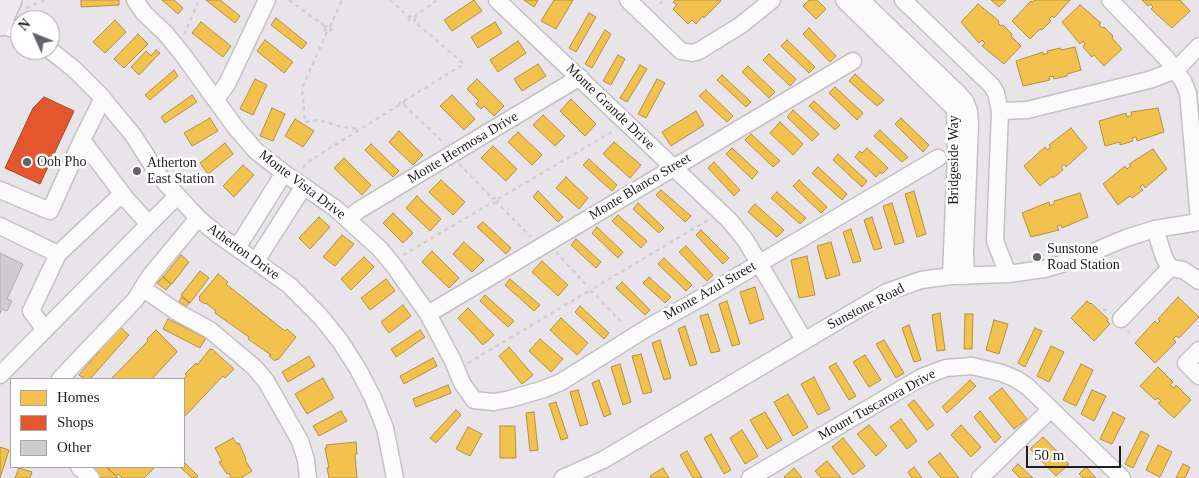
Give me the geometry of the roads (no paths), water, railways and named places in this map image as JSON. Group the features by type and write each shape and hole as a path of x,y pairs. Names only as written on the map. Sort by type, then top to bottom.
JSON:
{"main road":[{"path":"0,24 17,4"}],"street":[{"name":"Monte Vista Drive","path":"135,0 144,13 177,48 236,128 256,151 335,208 391,262 428,314 442,338 462,383 474,400"},
{"path":"216,99 227,84 267,0"},
{"name":"Monte Grande Drive","path":"497,0 722,212 738,230 759,262 804,340"},
{"path":"628,0 678,48 686,53 699,51 741,26 772,0"},
{"name":"Bridgeside Way","path":"844,0 956,110 959,276"},
{"name":"Bridgeside Way","path":"861,0 958,93 965,101 969,111 966,253 959,276"},
{"path":"903,0 992,86 999,100 995,241 1008,274"},
{"path":"1110,0 1176,70 1188,93 1199,221"},
{"path":"1000,111 1028,110 1149,80 1176,70 1199,46"},
{"name":"Atherton Drive","path":"60,58 103,98 133,135 160,177 198,218 289,285 305,300 340,341 358,369 385,428 396,478"},
{"name":"Monte Blanco Street","path":"428,314 853,61"},
{"name":"Monte Hermosa Drive","path":"348,219 359,210 580,78"},
{"path":"0,190 50,211 103,98"},
{"path":"82,140 122,194 149,224"},
{"name":"Monte Azul Street","path":"474,400 494,402 510,400 561,382 647,328 938,158"},
{"path":"237,248 284,173"},
{"path":"256,261 304,186"},
{"path":"45,330 31,311 58,254 122,194"},
{"path":"0,375 177,196"},
{"path":"61,378 135,300 150,276 198,218"},
{"name":"Sunstone Road","path":"562,478 603,460 887,292 921,280 1008,274 1044,269 1072,261 1126,238 1155,229 1199,221"},
{"path":"0,226 58,254"},
{"path":"1155,229 1164,257 1170,268"},
{"path":"1170,268 1183,270 1199,281"},
{"path":"1121,319 1170,268"},
{"path":"142,288 177,312 210,330 260,374 266,381 300,441 306,460 308,478"},
{"path":"1199,350 1186,363 1199,376"},
{"name":"Mount Tuscarora Drive","path":"750,478 922,377 946,368 972,366 1002,373 1028,387 1122,478"},
{"path":"980,478 1051,409"},
{"path":"80,468 92,478"}],"place":[{"name":"Ooh Pho","path":"27,162"},
{"name":"Atherton East Station","path":"137,171"},
{"name":"Sunstone Road Station","path":"1037,257"}]}
